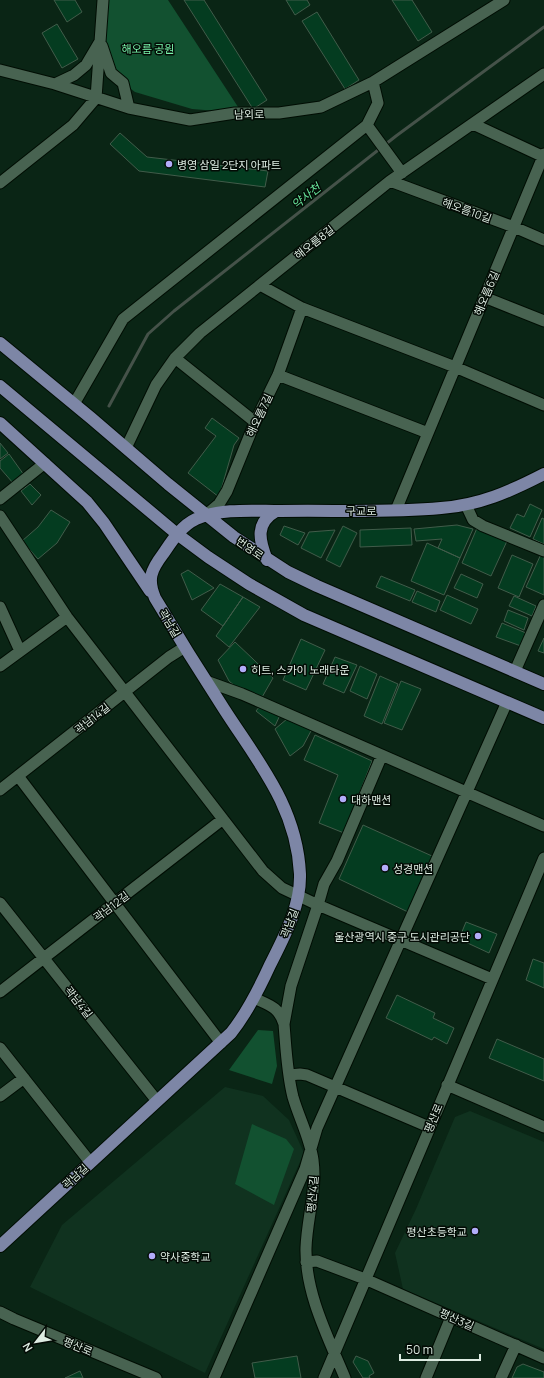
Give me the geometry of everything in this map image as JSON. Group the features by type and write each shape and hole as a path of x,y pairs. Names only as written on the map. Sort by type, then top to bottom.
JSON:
{"main road":[{"name":"번영로","path":"0,343 206,515 267,560 317,586 544,684"},
{"path":"0,386 177,534 208,557 249,584 304,615 544,718"},
{"path":"0,423 87,502 104,523 155,598"},
{"name":"구교로","path":"177,534 185,526 206,515 242,511 396,510 441,508 466,505 490,499 544,474"},
{"path":"267,560 261,544 261,529 266,518 276,511"},
{"name":"곽남길","path":"2,1242 221,1043 240,1023 254,998 290,921 298,895 300,874 294,833 278,793 206,682 151,589 150,579 152,571 157,561 177,534"}],"street":[{"path":"0,183 73,125 96,98 103,0"},
{"name":"남외로","path":"0,70 55,84 129,108 190,120 235,113 279,113 321,107 373,82 504,0"},
{"path":"55,84 74,74 86,65 100,41"},
{"path":"100,41 111,72 123,83 129,108"},
{"name":"해오름8길","path":"126,448 156,385 175,358 200,333 390,181 544,74"},
{"path":"74,404 123,319 367,125 378,103 373,82"},
{"path":"472,124 544,156"},
{"path":"367,125 402,173"},
{"name":"해오름6길","path":"396,510 544,156"},
{"name":"해오름10길","path":"390,181 514,227 544,240"},
{"path":"260,285 302,308 455,367 544,405"},
{"path":"484,297 544,321"},
{"name":"해오름7길","path":"206,515 219,504 227,491 255,422 278,375 302,308"},
{"path":"175,358 255,422"},
{"path":"278,375 428,433"},
{"path":"0,500 46,464"},
{"path":"466,505 473,520 483,526 544,551"},
{"path":"0,516 67,617 263,872 282,888 318,905 492,979"},
{"path":"516,671 544,605"},
{"path":"0,607 20,651"},
{"path":"0,666 67,617"},
{"name":"곽남14길","path":"0,790 169,657 185,647"},
{"path":"206,682 242,694 544,826"},
{"path":"214,1378 305,1169 317,1128 507,702"},
{"path":"284,1024 291,986 324,884 337,860 382,756"},
{"path":"18,776 221,1043"},
{"name":"곽남12길","path":"0,992 223,819"},
{"name":"평산로","path":"324,1378 544,858"},
{"name":"곽남4길","path":"0,903 157,1101"},
{"name":"평산4길","path":"254,998 278,1011 284,1024 292,1094 311,1148 315,1180 306,1246 308,1276 334,1352 345,1378"},
{"path":"0,1048 90,1162"},
{"path":"289,1075 307,1075 429,1127"},
{"path":"0,1096 24,1078"},
{"path":"447,1085 544,1127"},
{"name":"평산3길","path":"306,1262 317,1261 365,1279 544,1358"},
{"name":"평산로","path":"0,1312 156,1378"},
{"path":"426,1378 451,1317"},
{"path":"501,1378 516,1345"}],"shaded area":[{"name":"약사중학교","path":"225,1087 263,1096 289,1120 304,1153 205,1373 30,1287 62,1225"},
{"name":"평산초등학교","path":"470,1111 544,1142 544,1349 403,1289 395,1253 416,1209 455,1117"}],"green space":[{"name":"해오름 공원","path":"102,0 168,0 242,113 192,109 135,92 123,83 111,73 100,41"},
{"path":"258,1030 273,1031 277,1066 272,1084 229,1070"},
{"path":"252,1124 286,1139 294,1149 274,1205 235,1184"}],"building":[{"path":"54,0 75,0 82,12 67,22"},
{"path":"184,0 204,0 267,100 253,109"},
{"path":"286,0 307,0 310,5 295,15"},
{"path":"392,0 412,0 432,32 418,41"},
{"path":"317,12 359,80 345,89 302,21"},
{"path":"57,24 78,59 62,68 42,33"},
{"name":"병영 삼일 2단지 아파트","path":"120,133 147,157 268,171 265,187 139,171 110,144"},
{"path":"212,418 239,438 234,445 219,497 188,473 216,436 205,428"},
{"path":"0,443 8,453 0,459"},
{"path":"9,454 24,475 13,483 0,468 0,461"},
{"path":"30,484 41,495 32,505 21,491"},
{"path":"530,504 542,510 530,537 510,528 517,514 524,517"},
{"path":"51,510 70,522 57,543 38,559 22,541 38,527"},
{"path":"542,518 544,519 544,544 533,539"},
{"path":"457,525 473,529 460,558 438,548 442,539 416,541 414,529"},
{"path":"284,526 305,533 298,545 280,535"},
{"path":"343,526 357,533 340,567 326,560"},
{"path":"411,528 412,545 360,547 360,530"},
{"path":"477,528 507,541 491,576 462,563"},
{"path":"335,530 321,558 301,548 309,532"},
{"path":"427,543 460,558 444,595 411,581"},
{"path":"541,554 544,555 544,595 526,587"},
{"path":"512,555 533,564 519,597 498,588"},
{"path":"188,570 214,588 192,600 181,574"},
{"path":"461,574 483,584 477,598 454,588"},
{"path":"381,576 415,590 410,601 376,587"},
{"path":"220,584 243,597 223,626 201,610"},
{"path":"417,591 440,601 436,612 412,602"},
{"path":"447,595 478,609 471,624 440,610"},
{"path":"514,596 536,606 532,616 509,606"},
{"path":"243,597 260,607 229,647 216,636"},
{"path":"508,610 528,618 524,630 504,621"},
{"path":"502,623 526,633 521,646 496,637"},
{"path":"544,638 544,653 538,651"},
{"path":"301,639 325,650 306,690 283,680"},
{"name":"히트, 스카이 노래타운","path":"235,642 273,678 261,699 242,692 229,681 218,660"},
{"path":"335,657 357,665 344,693 323,684"},
{"path":"360,666 377,674 367,699 350,691"},
{"path":"380,676 398,684 382,724 364,716"},
{"path":"401,681 421,689 402,730 384,723"},
{"path":"260,706 280,715 275,726 256,711"},
{"path":"287,719 312,729 303,746 290,756 275,729"},
{"name":"대하맨션","path":"315,735 372,761 344,833 319,823 338,775 304,760"},
{"name":"성경맨션","path":"363,825 432,856 408,912 339,879"},
{"name":"울산광역시 중구 도시관리공단","path":"466,922 497,934 489,953 459,939"},
{"path":"533,959 544,963 544,988 526,980"},
{"path":"397,995 435,1013 433,1018 454,1028 447,1044 434,1037 432,1040 386,1018"},
{"path":"497,1039 544,1059 544,1081 489,1058"},
{"path":"297,1356 301,1378 255,1378 252,1363"},
{"path":"356,1356 368,1361 374,1373 369,1376 370,1378 363,1378 353,1362"},
{"path":"523,1364 544,1372 544,1378 512,1378 517,1367"},
{"path":"80,1371 83,1378 65,1378"}],"waterway":[{"name":"약사천","path":"109,406 148,334 174,311 396,136 544,27"}],"place":[{"name":"병영 삼일 2단지 아파트","path":"169,164"},
{"name":"히트, 스카이 노래타운","path":"243,669"},
{"name":"대하맨션","path":"343,799"},
{"name":"성경맨션","path":"385,868"},
{"name":"울산광역시 중구 도시관리공단","path":"478,936"},
{"name":"평산초등학교","path":"475,1231"},
{"name":"약사중학교","path":"152,1256"}]}
